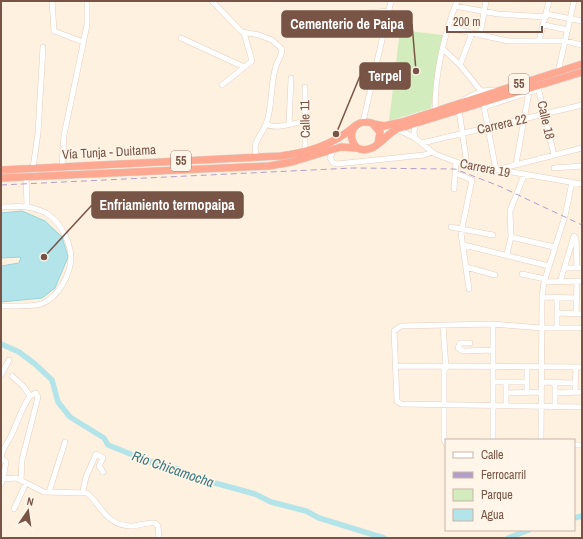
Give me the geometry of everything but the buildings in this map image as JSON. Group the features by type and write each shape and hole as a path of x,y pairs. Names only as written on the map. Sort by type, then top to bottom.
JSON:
{"highway":[{"name":"55","path":"357,148 362,150 371,150 390,132 397,128 416,123 498,91 582,64"},
{"name":"55","path":"355,126 363,122 390,125 435,111 458,107 539,87 582,72"},
{"path":"372,123 380,132 378,144"},
{"name":"Vía Tunja - Duitama","path":"1,168 33,168 281,156 305,152 338,140 355,126"},
{"path":"355,126 351,138 357,148"},
{"name":"Vía Tunja - Duitama","path":"1,178 269,166 292,162 346,146 357,148"}],"street":[{"path":"52,1 54,32 83,42"},
{"path":"62,166 64,135 87,26 87,1"},
{"path":"212,1 244,33 252,59 222,85"},
{"path":"363,122 391,1"},
{"path":"480,35 486,1"},
{"path":"539,42 549,1"},
{"path":"558,72 574,1"},
{"path":"435,111 435,91 448,28 456,3 498,14 546,15 582,20"},
{"path":"367,12 388,11"},
{"path":"544,25 568,30"},
{"path":"448,28 508,41 565,41 582,45"},
{"path":"244,33 259,35 272,40 282,49 281,56 276,67 266,124 255,141 254,151 257,157"},
{"path":"460,65 472,33"},
{"path":"182,38 244,67"},
{"path":"33,168 38,133 43,47"},
{"path":"444,49 460,65 481,91"},
{"path":"290,124 291,78"},
{"name":"Calle 11","path":"304,87 305,152"},
{"path":"539,87 529,92 484,107 496,170 582,148"},
{"name":"Calle 18","path":"539,87 554,155"},
{"path":"467,165 458,107 481,91 498,91"},
{"path":"516,164 529,92"},
{"name":"Carrera 22","path":"422,143 582,104"},
{"path":"266,124 270,126 305,121"},
{"path":"415,138 414,132 416,123"},
{"name":"Carrera 19","path":"397,128 415,138 432,152 444,159 467,165 582,184"},
{"path":"333,150 330,158 333,163 337,164 424,155 432,152"},
{"path":"454,189 456,162"},
{"path":"554,168 582,166"},
{"path":"455,173 472,180 461,228 469,289"},
{"path":"507,254 511,236 510,211 524,175"},
{"path":"26,176 27,206"},
{"path":"541,439 540,406 542,298 545,280 554,247 565,216 572,182"},
{"path":"1,207 27,206 47,213 64,231 71,257 66,279 54,295 41,304 1,306"},
{"path":"451,227 493,235"},
{"path":"511,236 554,247"},
{"path":"560,282 564,268 574,236 576,239 580,268 564,268"},
{"path":"464,245 507,254 549,266"},
{"path":"466,267 495,275"},
{"path":"522,274 545,280 579,282 576,298 579,314 558,313"},
{"path":"542,298 576,298"},
{"path":"557,324 558,298"},
{"path":"493,324 493,439"},
{"path":"582,328 542,328 493,324 397,327 394,331 398,403 582,407"},
{"path":"443,325 446,368 444,370 445,442"},
{"path":"470,343 460,343 458,348 463,351 493,350"},
{"path":"1,375 9,360"},
{"path":"396,366 446,368 493,366 582,367"},
{"path":"527,366 527,392"},
{"path":"575,392 576,367"},
{"path":"12,376 23,386 30,396"},
{"path":"493,382 527,382"},
{"path":"506,382 506,406"},
{"path":"541,382 575,382"},
{"path":"555,382 555,406"},
{"path":"506,393 541,392"},
{"path":"555,393 582,392"},
{"path":"21,480 22,460 38,397 36,393 30,396 24,404 10,438 2,451 1,458 6,462 2,481 16,478 38,490 49,492 83,491 91,496 103,514 110,521 130,526 155,523 158,526 158,538"},
{"path":"49,492 65,442"},
{"path":"83,491 86,477 96,454 103,458 99,466 103,472"},
{"path":"14,509 26,483"}],"green space":[{"path":"400,30 443,35 431,108 389,121"}],"water":[{"path":"22,211 45,221 62,237 68,257 55,288 42,298 1,302 1,266 19,263 21,257 1,258 1,213"}],"waterway":[{"name":"Río Chicamocha","path":"1,344 19,352 35,364 52,380 58,402 70,417 104,438 108,445 148,461 178,469 193,477 255,494 271,502 306,511 319,518 384,538"},
{"name":"Río Chicamocha","path":"575,518 582,516"},
{"name":"Río Chicamocha","path":"508,538 526,531"}],"railway":[{"path":"1,185 353,168 455,169 499,186 582,225"}],"place":[{"name":"Cementerio de Paipa","path":"416,71"},
{"name":"Terpel","path":"336,134"},
{"name":"Enfriamiento termopaipa","path":"44,257"}]}
